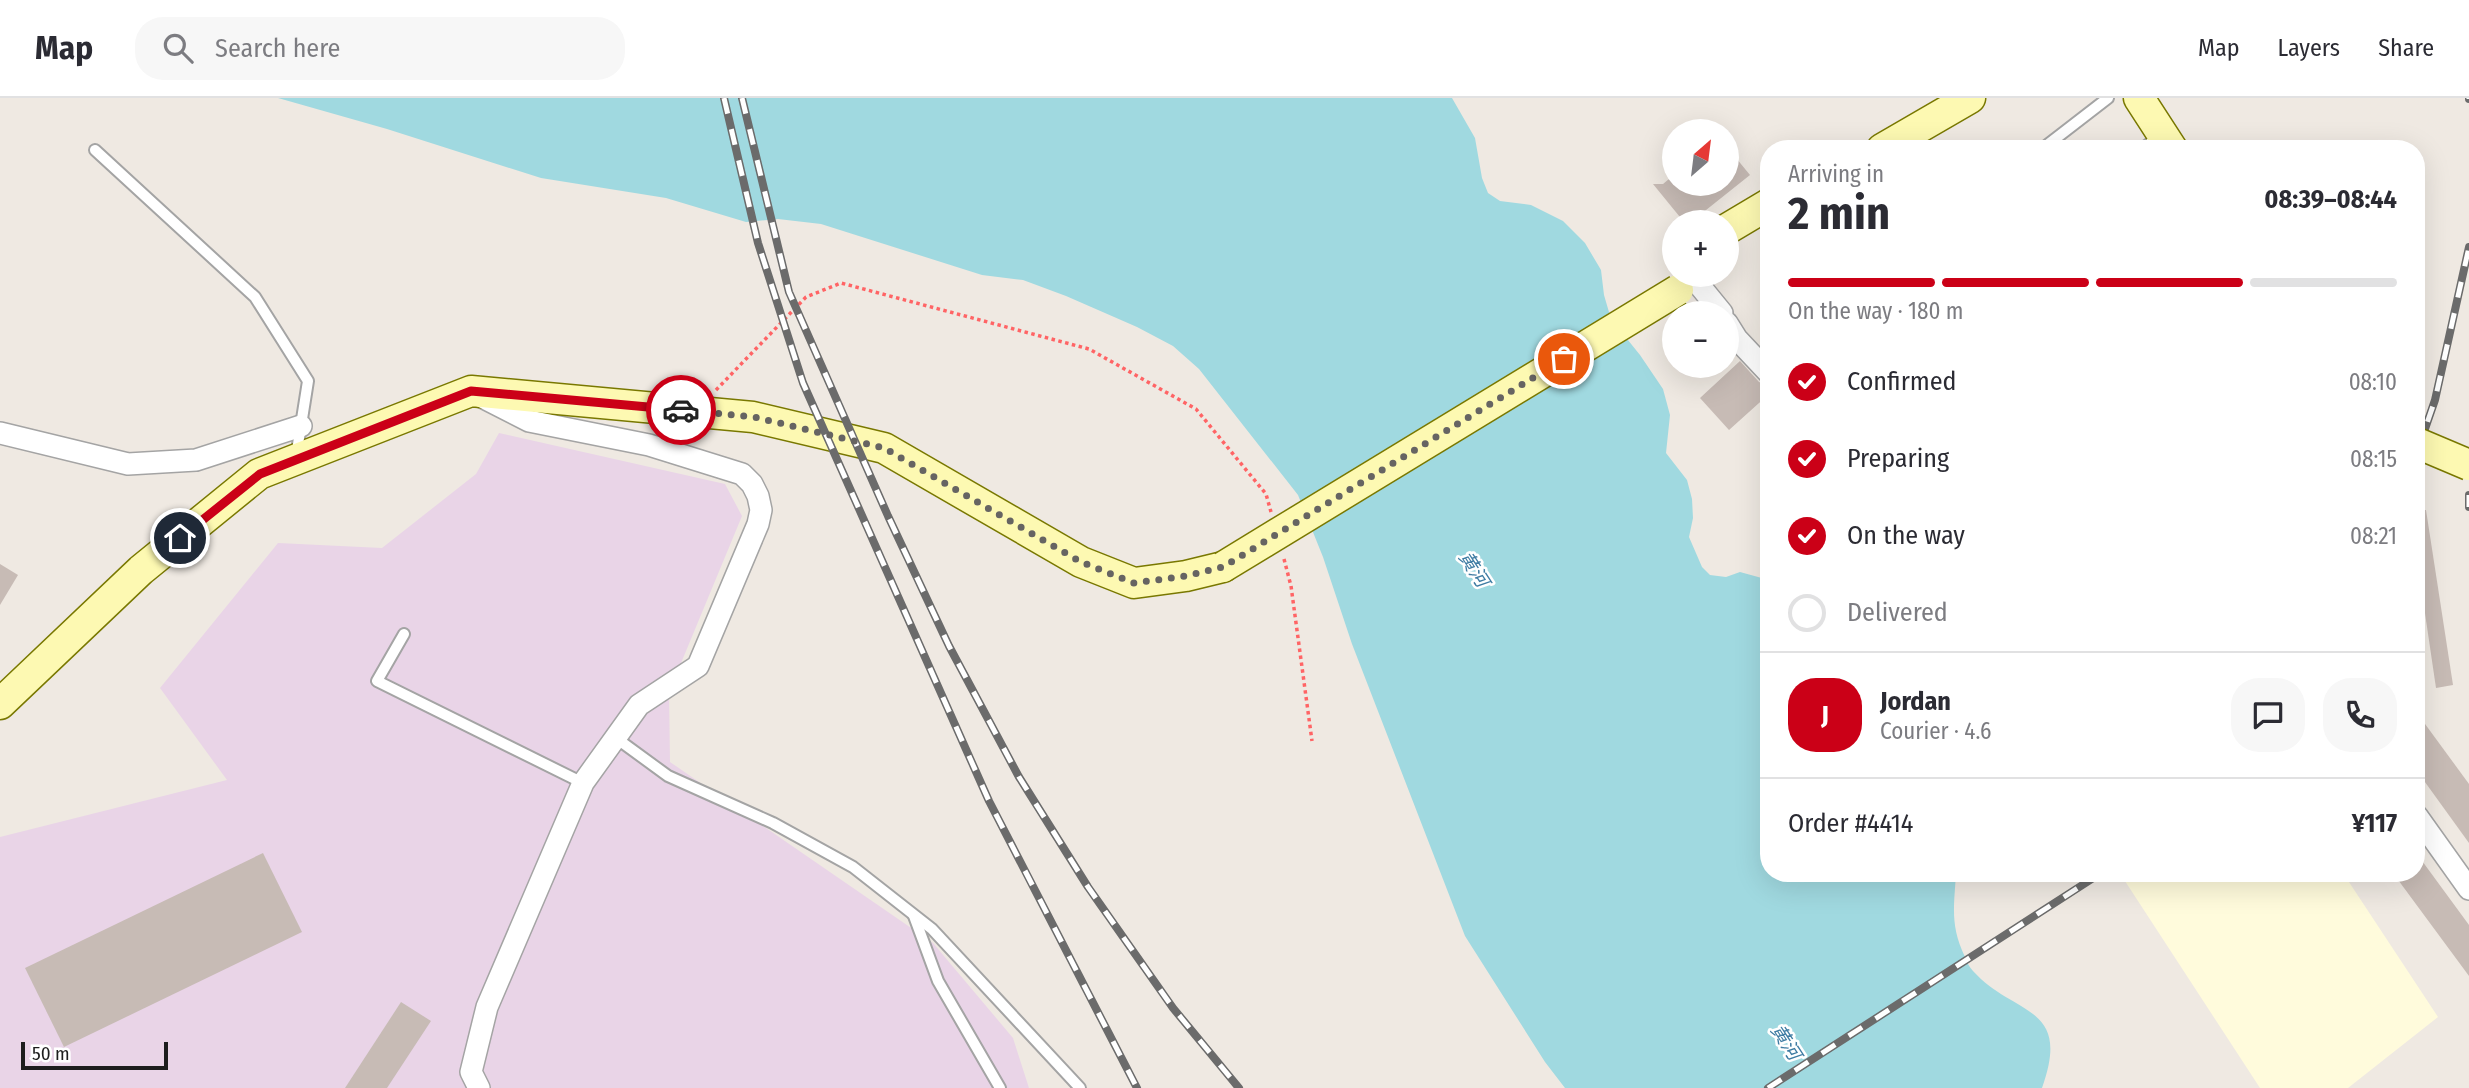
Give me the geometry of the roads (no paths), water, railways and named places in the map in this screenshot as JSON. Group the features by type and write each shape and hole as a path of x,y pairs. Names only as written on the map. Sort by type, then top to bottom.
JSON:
{"street":[{"path":"1898,140 1970,98"},
{"path":"2138,98 2157,140"},
{"path":"1739,222 1760,209"},
{"path":"0,704 141,570 260,474 471,391 754,417 884,448 1081,562 1134,583 1186,576 1223,567 1676,287"},
{"path":"1694,287 1709,301"},
{"path":"1739,341 1760,363"},
{"path":"471,391 528,421 649,445 742,474 752,484 761,510 758,524 698,666 639,705 583,783 487,1007 471,1072 479,1088"},
{"path":"0,433 128,464 196,460 301,426"},
{"path":"2425,447 2469,466"},
{"path":"2425,827 2469,889"}],"lane":[{"path":"2054,140 2108,98"},
{"path":"95,150 255,297 308,381 296,460"},
{"path":"404,634 377,681 583,783"},
{"path":"616,738 668,776 773,823 853,867 932,929 1080,1088"},
{"path":"913,915 938,981 1000,1088"}],"water":[{"name":"黄河","path":"278,98 1452,98 1475,138 1482,178 1488,193 1500,201 1531,205 1563,221 1585,243 1601,270 1611,319 1663,389 1670,415 1666,453 1687,480 1693,518 1689,537 1702,567 1710,575 1726,577 1740,572 1760,578 1760,882 1955,882 1955,926 1969,966 1989,986 2034,1015 2044,1026 2050,1041 2049,1061 2042,1088 1565,1088 1545,1062 1465,936 1352,644 1323,557 1298,495 1199,369 1173,346 1137,327 1023,280 982,275 821,224 778,219 746,222 666,198 541,178"}],"railway":[{"path":"724,98 758,243 803,383 989,801 1137,1088"},
{"path":"742,98 789,292 949,646 1019,777 1088,887 1173,1008 1239,1088"},
{"path":"2425,429 2435,400 2469,247"},
{"path":"2469,495 2469,507"},
{"path":"1768,1088 2087,882"}]}
